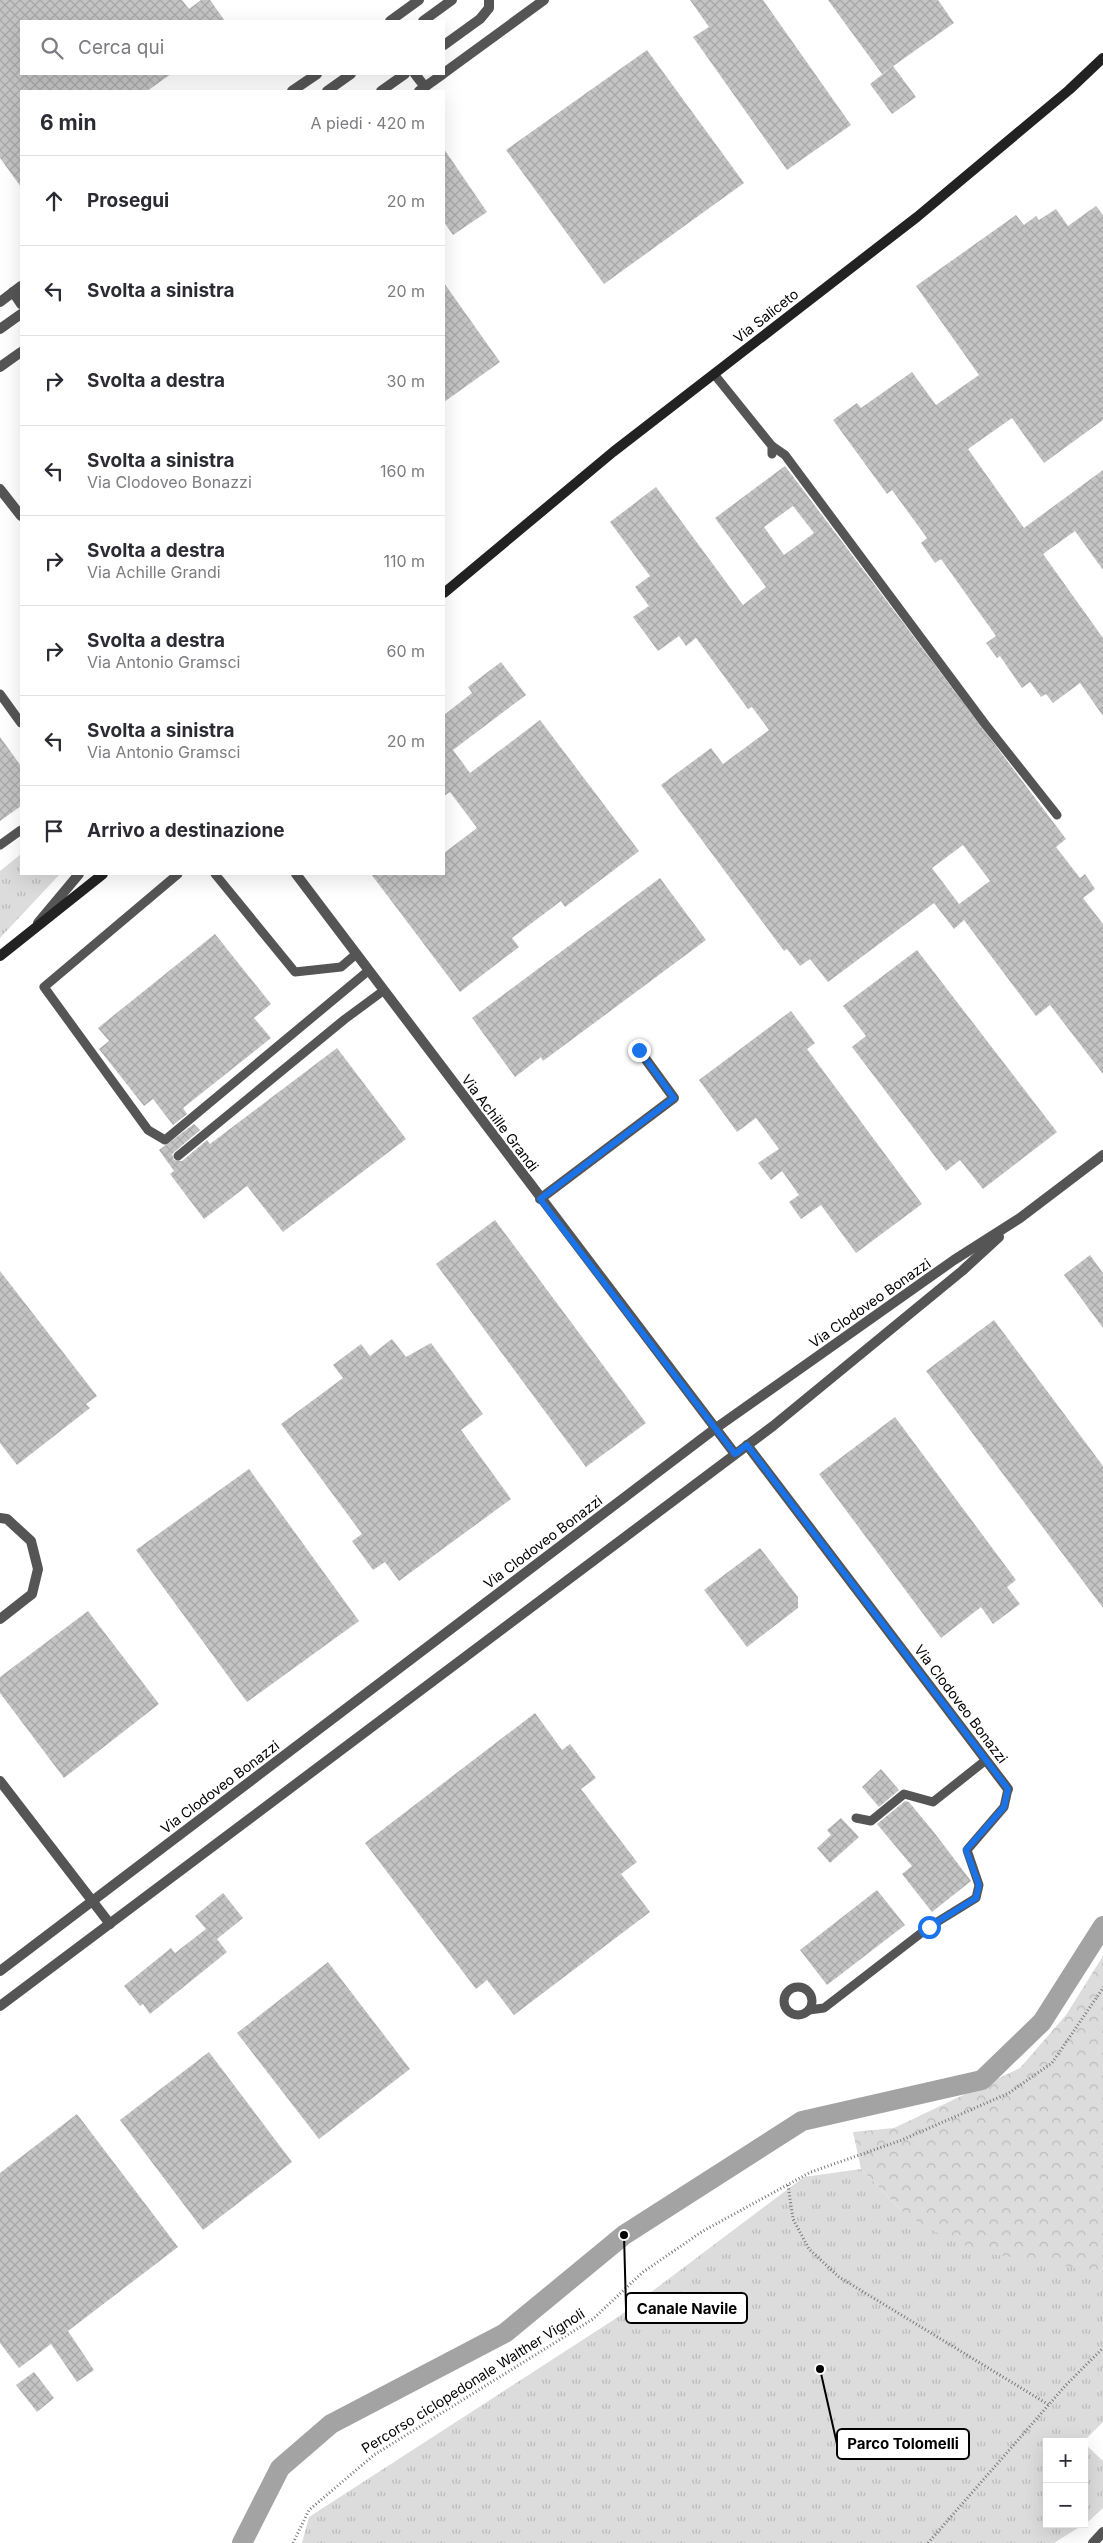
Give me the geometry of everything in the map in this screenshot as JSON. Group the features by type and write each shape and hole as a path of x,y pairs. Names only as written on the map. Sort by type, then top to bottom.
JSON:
{"main road":[{"name":"Via Saliceto","path":"445,593 613,452 917,217 1070,90 1103,58"},
{"path":"0,956 102,875"}],"street":[{"path":"391,20 419,0"},
{"path":"424,20 452,0"},
{"path":"445,44 480,19 489,8 489,0"},
{"path":"445,72 544,0"},
{"path":"293,90 316,75"},
{"path":"328,90 350,75"},
{"path":"381,90 404,75"},
{"path":"415,75 422,89 440,75"},
{"path":"0,302 17,289"},
{"path":"0,329 20,315"},
{"path":"0,367 20,353"},
{"path":"0,489 20,515"},
{"path":"29,934 78,875"},
{"name":"Via Achille Grandi","path":"295,875 735,1454"},
{"path":"540,1199 674,1098 639,1050"},
{"name":"Via Clodoveo Bonazzi","path":"0,1971 716,1428 954,1260 1020,1218 1103,1155"},
{"name":"Via Clodoveo Bonazzi","path":"0,2006 747,1445 962,1271 1020,1218"},
{"name":"Via Clodoveo Bonazzi","path":"747,1445 1008,1789"},
{"path":"0,1518 7,1519 31,1541 38,1569 32,1594 0,1619"},
{"path":"0,1780 110,1924"},
{"path":"1092,2543 1103,2532"}],"lane":[{"path":"714,374 772,450 786,455 985,724 1057,816"},
{"path":"0,694 20,722"},
{"path":"0,845 20,831"},
{"path":"177,875 44,986 148,1130 165,1140 368,971"},
{"path":"216,875 295,972 341,967 355,955"},
{"path":"178,1156 337,1025 383,991"},
{"path":"856,1818 871,1821 904,1794 933,1802 986,1760"},
{"path":"810,2010 824,2008 929,1927 976,1898 979,1885 966,1850 1004,1807 1008,1789"}],"path":[{"name":"Percorso ciclopedonale Walther Vignoli","path":"293,2543 309,2510 374,2455 593,2319 643,2272 703,2231 811,2172 902,2140 1009,2093 1052,2062 1103,1988"},
{"path":"788,2184 793,2219 809,2249 839,2277 1049,2405"},
{"path":"928,2543 1049,2405 1103,2348"}],"green space":[{"path":"20,855 20,875 59,875 0,938 0,871"},
{"path":"1103,1956 1103,2269 1100,2272 980,2252 929,2229 902,2211 861,2169 853,2132 894,2128 1020,2068 1066,2015"},
{"path":"861,2169 902,2211 1100,2272 1103,2269 1103,2422 1087,2438 1043,2438 1043,2528 1078,2528 1054,2543 302,2543 309,2517 618,2317 804,2177"},
{"path":"1088,2447 1103,2461 1103,2508 1089,2521"}],"building":[{"path":"0,0 182,0 189,9 201,0 210,0 224,20 20,20 20,75 170,75 148,90 20,90 20,186 0,158"},
{"path":"690,0 763,0 851,125 787,170 693,37 709,27"},
{"path":"828,0 938,0 954,23 882,74"},
{"path":"647,50 744,183 604,284 506,150"},
{"path":"893,66 916,97 892,114 870,84"},
{"path":"445,150 487,212 453,235 445,223"},
{"path":"1096,206 1103,215 1103,420 1044,463 1012,418 968,449 1024,528 1103,470 1103,570 1075,531 1043,554 1103,638 1103,716 1080,683 1053,703 1046,694 1041,697 1030,682 1022,688 1000,656 997,658 986,643 996,636 941,559 935,563 921,543 927,538 892,490 887,494 833,420 857,403 861,408 912,372 936,405 979,375 916,286 1016,215 1024,225 1036,216 1039,220 1056,209 1068,226"},
{"path":"445,284 500,362 445,401"},
{"path":"785,466 1066,839 1056,847 1080,878 1085,874 1095,889 1083,898 1103,924 1103,1074 1050,1005 1036,1016 964,920 954,929 934,903 828,982 810,959 800,966 787,949 784,951 661,785 711,748 723,764 769,730 752,707 748,709 696,638 686,646 679,636 658,651 633,617 649,606 635,587 650,576 610,522 656,487 743,605 766,587 715,518","holes":["793,506 814,533 784,555 764,527","963,845 990,881 959,904 932,868"]},
{"path":"501,662 526,695 453,750 470,773 540,720 639,851 565,907 561,901 512,938 519,947 460,992 372,875 445,875 445,852 477,828 450,792 445,795 445,714 472,693 468,687"},
{"path":"0,737 20,765 20,807 0,821"},
{"path":"660,878 706,940 543,1061 541,1057 515,1077 472,1018"},
{"path":"215,934 271,1004 254,1018 271,1038 183,1108 187,1114 173,1125 153,1099 144,1106 99,1049 109,1041 98,1028"},
{"path":"917,950 1057,1132 983,1189 960,1160 946,1171 852,1047 866,1036 843,1006"},
{"path":"791,1011 815,1043 807,1049 922,1204 856,1253 821,1205 801,1219 789,1202 799,1195 782,1171 771,1180 758,1163 779,1149 756,1118 737,1132 699,1080"},
{"path":"337,1048 406,1139 283,1232 247,1186 204,1219 170,1174 174,1171 159,1150 194,1124 200,1130 172,1154 174,1160 182,1161 207,1140 210,1144"},
{"path":"495,1220 646,1423 586,1467 436,1264"},
{"path":"1090,1255 1103,1273 1103,1328 1064,1275"},
{"path":"0,1271 97,1396 86,1404 90,1408 17,1465 0,1443"},
{"path":"994,1320 1103,1466 1103,1608 926,1371"},
{"path":"392,1339 406,1357 431,1343 483,1414 461,1430 511,1499 399,1581 385,1562 373,1570 352,1541 362,1534 281,1424 343,1378 333,1365 361,1344 370,1356"},
{"path":"895,1417 1016,1580 1007,1587 1020,1604 993,1624 981,1607 941,1638 819,1474"},
{"path":"249,1469 359,1621 247,1702 136,1550"},
{"path":"760,1548 798,1597 798,1608 747,1647 704,1590"},
{"path":"88,1611 159,1704 64,1778 0,1693 0,1677"},
{"path":"535,1713 562,1750 570,1744 596,1778 581,1789 637,1862 621,1874 650,1912 514,2015 487,1980 476,1989 365,1843"},
{"path":"881,1769 899,1790 879,1807 862,1787"},
{"path":"905,1801 909,1802 933,1831 971,1881 932,1912 902,1874 912,1866 877,1824"},
{"path":"841,1818 859,1837 830,1863 817,1848 831,1835 827,1830"},
{"path":"877,1890 905,1925 827,1985 800,1950"},
{"path":"223,1893 243,1918 217,1939 227,1952 150,2014 143,2004 140,2006 124,1986 171,1948 175,1953 206,1929 195,1916"},
{"path":"328,1962 410,2069 319,2139 237,2033"},
{"path":"209,2052 292,2162 203,2230 120,2120"},
{"path":"77,2114 178,2247 68,2331 94,2370 77,2382 51,2344 19,2368 0,2343 0,2173"},
{"path":"34,2372 54,2398 37,2412 16,2385"}],"waterway":[{"path":"242,2543 280,2468 331,2424 505,2333 624,2235 802,2121 982,2080 1042,2022 1103,1926"}],"place":[{"name":"Canale Navile","path":"624,2235"},
{"name":"Parco Tolomelli","path":"820,2369"}],"route":[{"path":"639,1050 674,1098 540,1199 735,1454 747,1445 1008,1789 1004,1807 966,1850 979,1885 976,1898 929,1927"}]}
